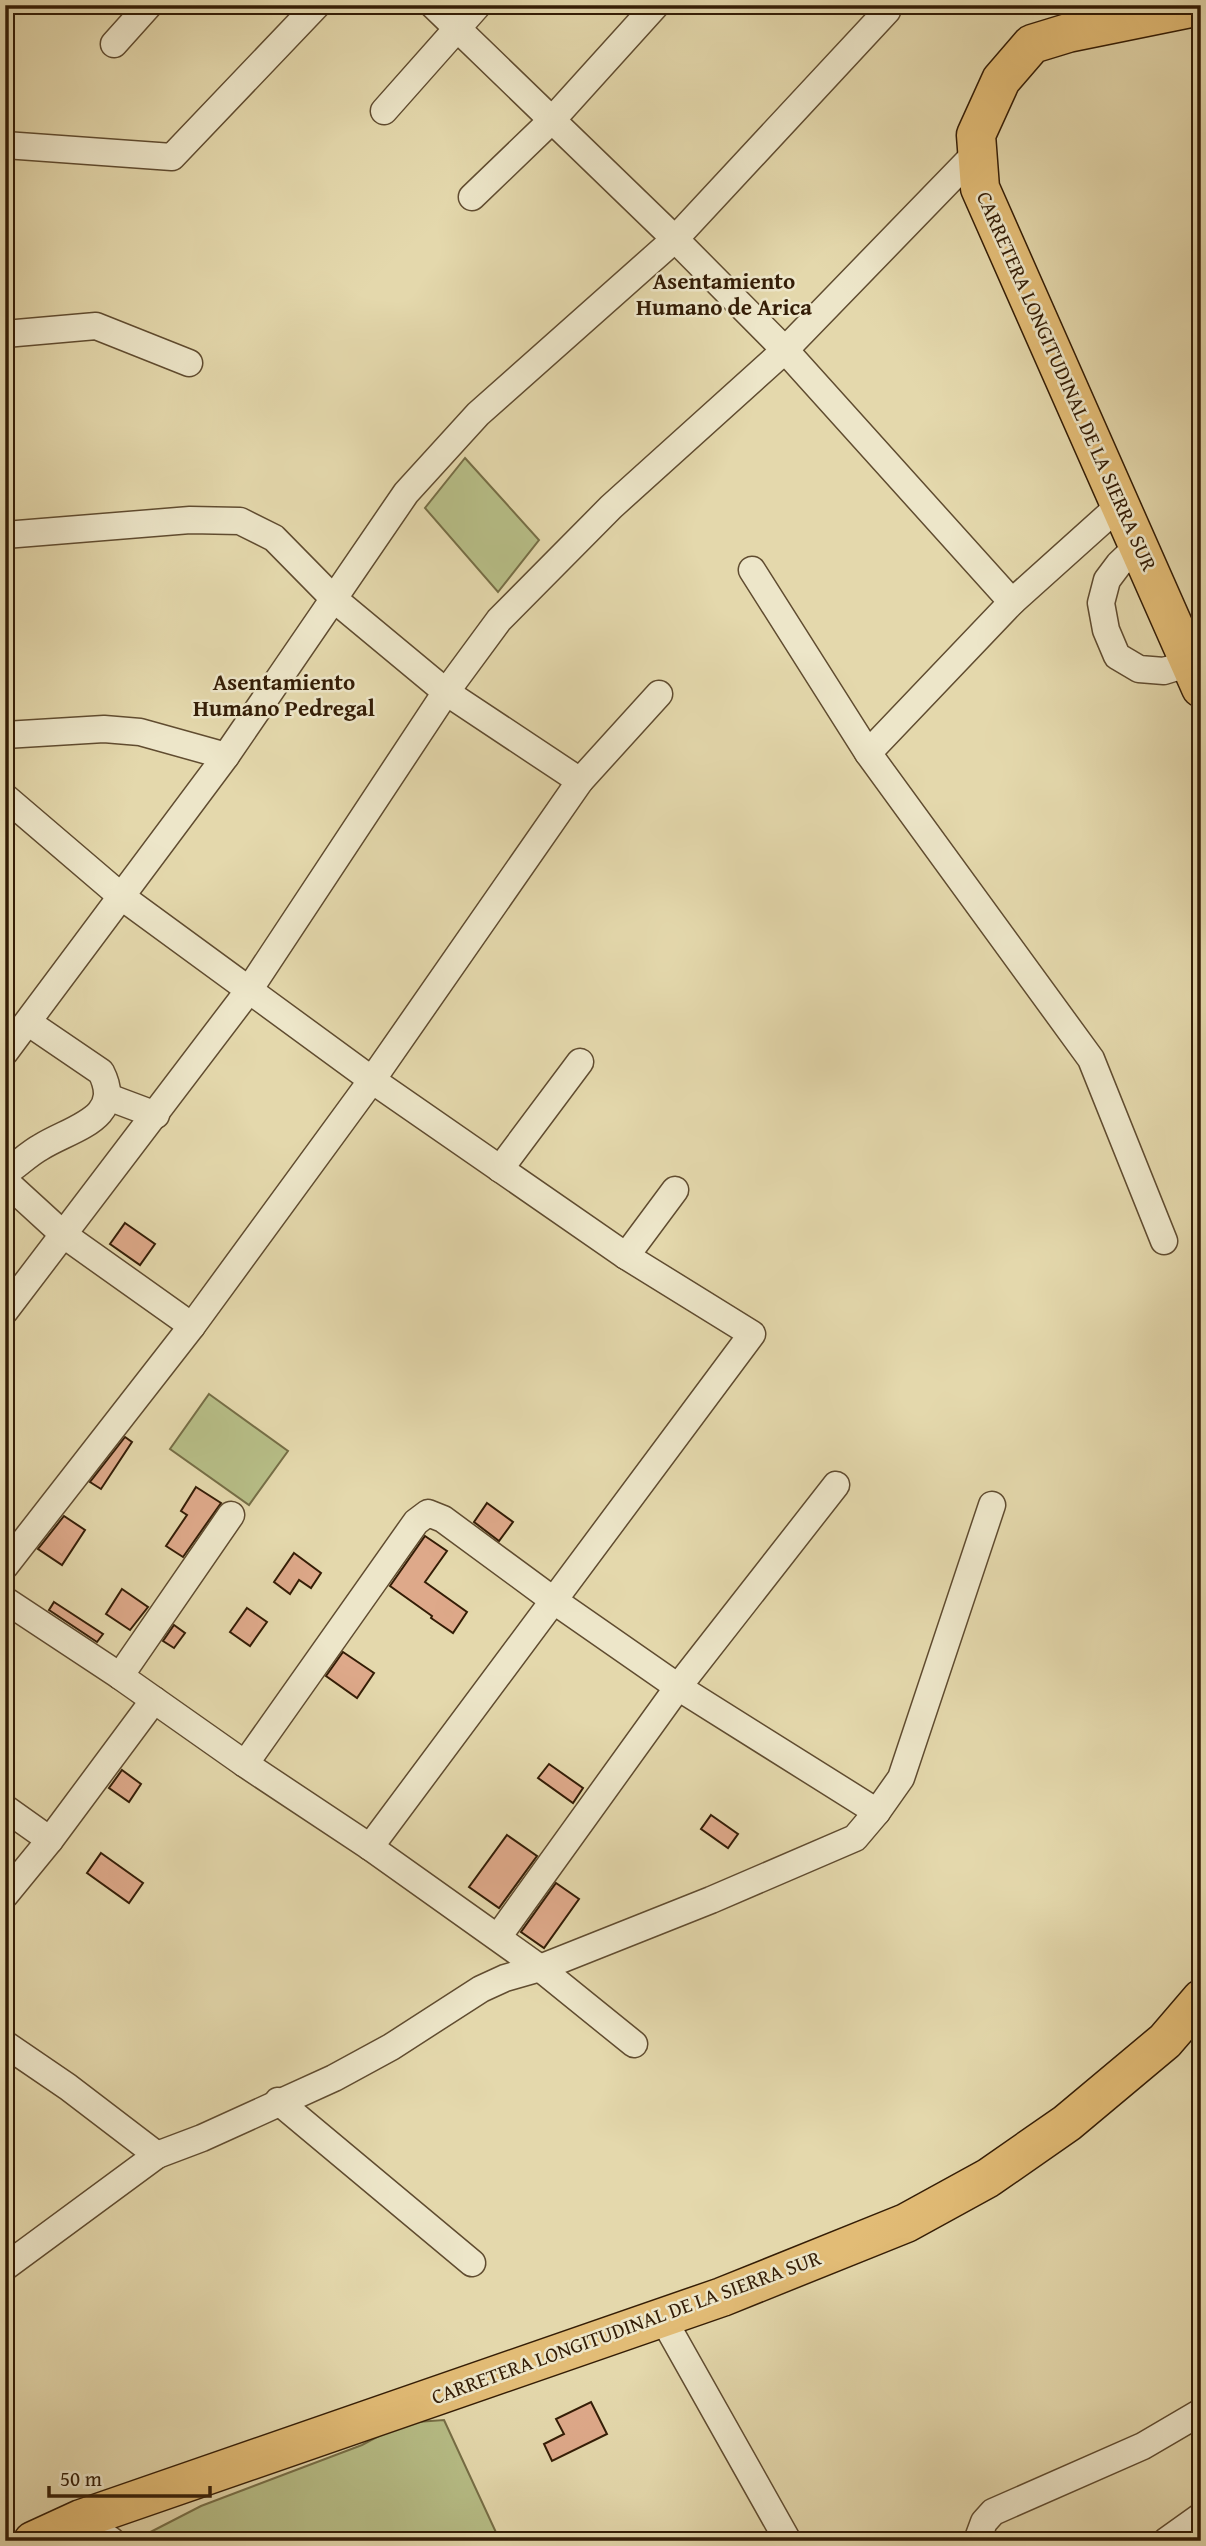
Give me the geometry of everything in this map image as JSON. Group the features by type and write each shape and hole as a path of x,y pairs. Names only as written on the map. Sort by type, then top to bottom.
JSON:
{"highway":[{"name":"CARRETERA LONGITUDINAL DE LA SIERRA SUR","path":"1195,676 980,188 976,135 1001,80 1032,44 1092,16 1201,6"},
{"name":"CARRETERA LONGITUDINAL DE LA SIERRA SUR","path":"33,2541 81,2519 722,2297 906,2223 988,2178 1067,2123 1165,2041 1201,1999"}],"street":[{"path":"114,44 149,5"},
{"path":"5,145 172,157 317,5"},
{"path":"433,5 675,239 785,350 1012,602"},
{"path":"384,111 478,5"},
{"path":"472,197 552,120 656,5"},
{"path":"5,1052 226,756 405,493 478,414 675,239 887,11"},
{"path":"5,1311 156,1115 248,989 446,692 499,620 611,507 785,350 976,153"},
{"path":"5,334 96,326 189,362"},
{"path":"868,752 1012,602 1120,505"},
{"path":"5,535 190,520 240,520 274,538 334,599 446,692 580,781"},
{"path":"1138,545 1107,580 1101,603 1105,630 1117,656 1139,669 1195,676"},
{"path":"752,570 868,752 1091,1059 1164,1241"},
{"path":"5,1566 192,1326 372,1080 580,781 659,694"},
{"path":"5,735 104,729 139,732 226,756"},
{"path":"5,797 122,897 372,1080 626,1256 752,1334 370,1847"},
{"path":"5,1173 42,1146 83,1126 99,1113 108,1097 107,1084 101,1072 29,1023"},
{"path":"500,1169 580,1062"},
{"path":"108,1097 156,1115"},
{"path":"5,1181 64,1235 192,1326"},
{"path":"626,1256 675,1190"},
{"path":"498,1937 678,1687 836,1485"},
{"path":"5,2267 157,2155 202,2138 278,2101 334,2078 391,2047 481,1989 505,1978 540,1968 855,1838 901,1778 992,1505"},
{"path":"245,1764 416,1522 428,1513 443,1519 678,1687 877,1812"},
{"path":"120,1676 231,1515"},
{"path":"5,1600 120,1676 498,1937 635,2044"},
{"path":"5,1895 50,1840 154,1700"},
{"path":"5,1808 50,1840"},
{"path":"5,2044 68,2087 157,2155"},
{"path":"278,2101 472,2263"},
{"path":"662,2317 788,2541"},
{"path":"977,2541 984,2522 993,2512 1143,2446 1201,2412"},
{"path":"1166,2541 1201,2516"},
{"path":"81,2519 112,2541"}],"green space":[{"path":"465,458 539,540 498,592 425,508"},
{"path":"209,1394 288,1451 249,1505 170,1449"},
{"path":"444,2420 500,2541 133,2541 201,2506 362,2445 403,2423"}],"building":[{"path":"125,1223 155,1244 140,1265 110,1244"},
{"path":"125,1437 132,1442 101,1489 90,1482"},
{"path":"196,1487 221,1503 183,1557 166,1546 187,1515 181,1511"},
{"path":"487,1503 513,1522 499,1541 474,1522"},
{"path":"64,1516 85,1530 62,1565 38,1549"},
{"path":"425,1536 447,1551 425,1582 467,1612 453,1633 390,1586"},
{"path":"294,1553 321,1573 311,1588 299,1580 290,1594 274,1582"},
{"path":"122,1589 148,1607 130,1630 106,1614"},
{"path":"54,1602 103,1634 97,1642 49,1610"},
{"path":"247,1608 267,1622 250,1646 230,1632"},
{"path":"174,1625 185,1633 174,1648 163,1641"},
{"path":"343,1652 374,1673 357,1698 326,1676"},
{"path":"549,1764 583,1788 573,1803 538,1778"},
{"path":"122,1770 141,1784 129,1802 109,1788"},
{"path":"711,1815 738,1834 728,1848 701,1829"},
{"path":"507,1835 537,1856 499,1908 469,1887"},
{"path":"101,1853 143,1883 129,1903 87,1873"},
{"path":"556,1883 579,1899 544,1948 521,1932"},
{"path":"591,2402 607,2434 552,2461 544,2444 564,2434 556,2419"}],"district":[{"name":"Asentamiento Humano de Arica","path":"724,293"},
{"name":"Asentamiento Humano Pedregal","path":"284,694"}]}
